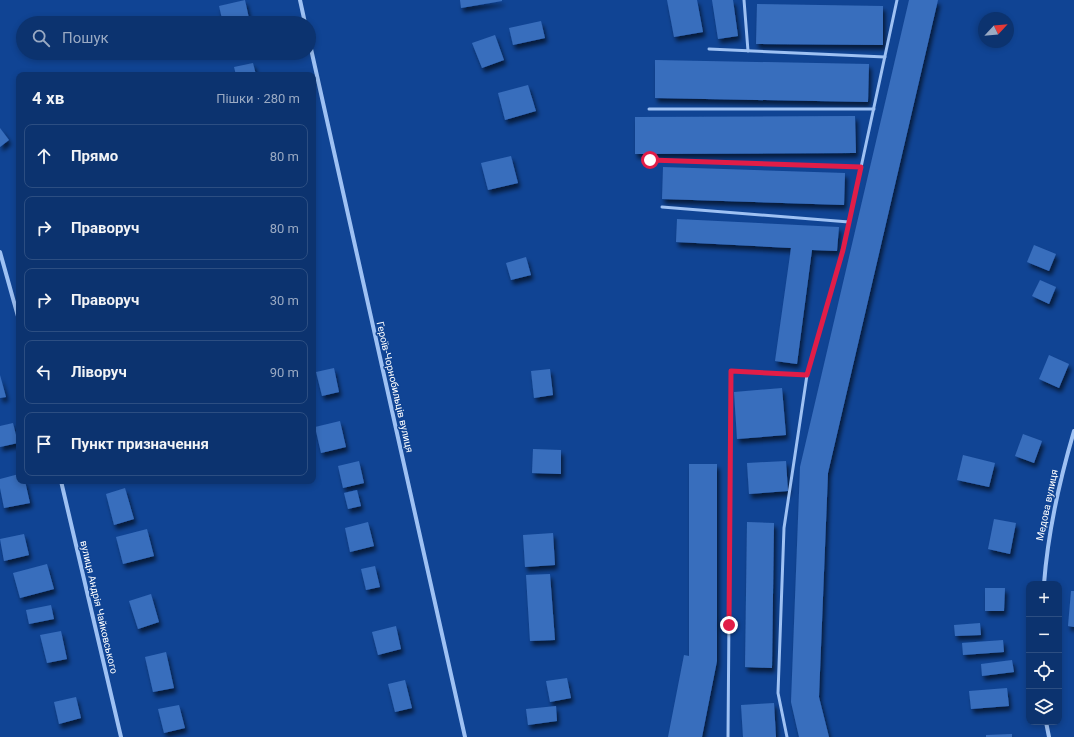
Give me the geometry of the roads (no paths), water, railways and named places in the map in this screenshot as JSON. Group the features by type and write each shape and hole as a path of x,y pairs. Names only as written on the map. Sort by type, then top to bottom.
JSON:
{"street":[{"path":"300,0 303,16"},
{"name":"Героїв-Чорнобильців вулиця","path":"313,60 465,737"},
{"path":"0,252 16,309"},
{"name":"Медова вулиця","path":"1044,581 1047,546 1058,486 1074,431"},
{"name":"вулиця Андрія Чайковського","path":"62,484 121,737"},
{"path":"1047,725 1049,737"}],"lane":[{"path":"744,0 748,51"},
{"path":"787,737 778,693 784,528 807,375 843,250 897,0"},
{"path":"709,49 885,57"},
{"path":"649,109 874,109"},
{"path":"650,160 861,167"},
{"path":"662,207 849,222"},
{"path":"728,737 731,371 807,375"}]}
